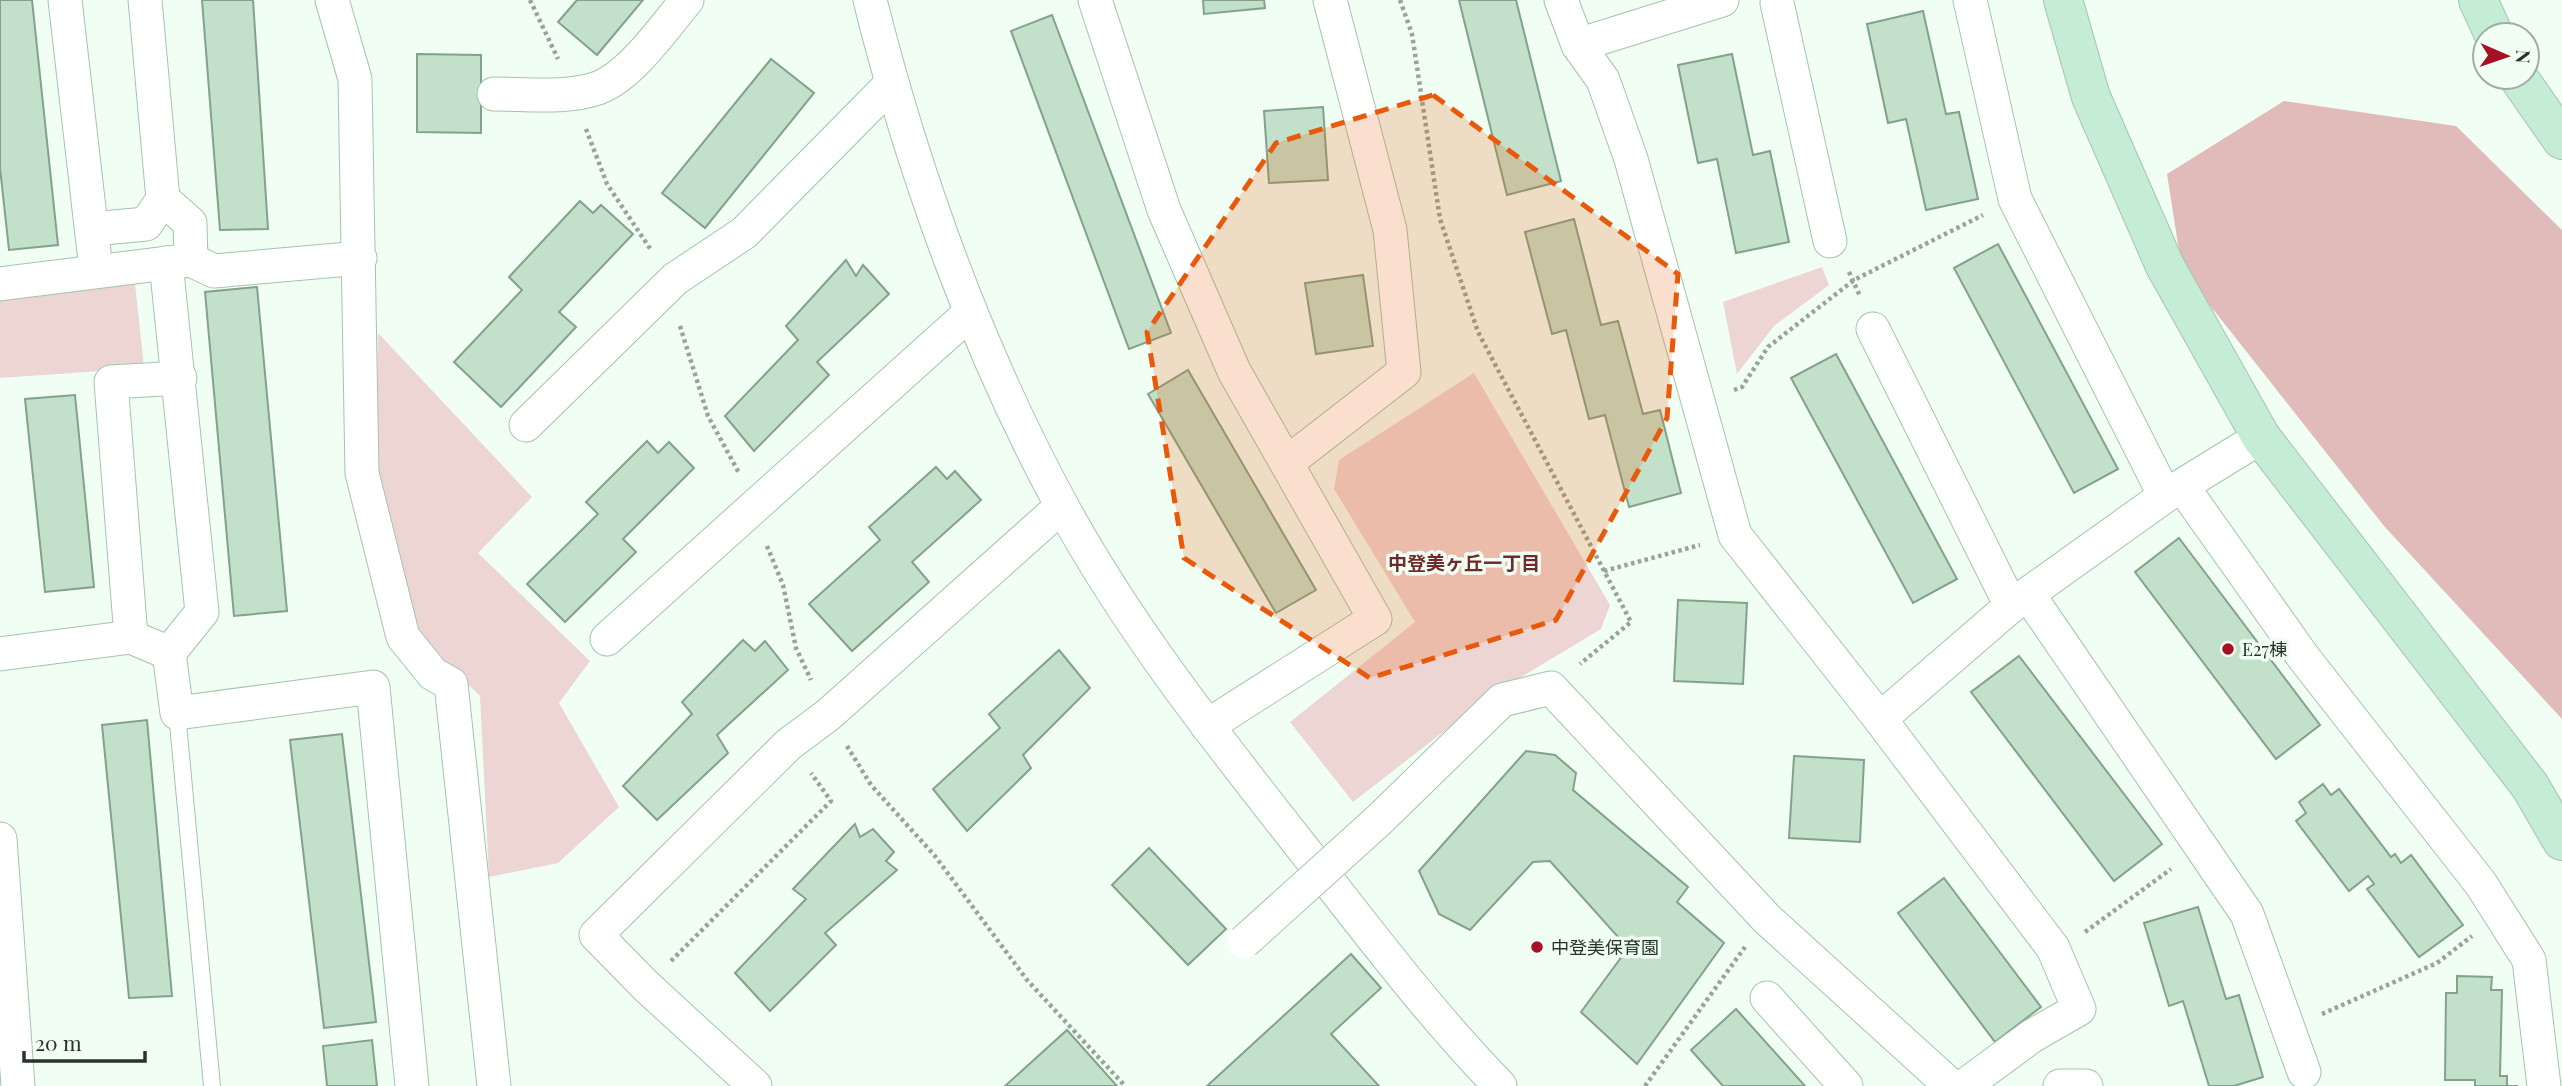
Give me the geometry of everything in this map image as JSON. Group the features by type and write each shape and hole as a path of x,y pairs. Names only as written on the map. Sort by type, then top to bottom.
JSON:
{"street":[{"path":"65,0 96,272"},
{"path":"92,229 146,224 163,199 145,0"},
{"path":"332,0 355,79 362,473 403,637 433,674 451,684 494,1086"},
{"path":"494,94 572,93 600,87 632,63 687,0"},
{"path":"1095,0 1164,210 1234,371 1375,619 1207,726"},
{"path":"1288,462 1404,372 1390,230 1330,0"},
{"path":"1561,0 1578,45 1603,80 1631,159 1735,535 1880,719 2053,948 2079,1009 2032,1036 1964,1086"},
{"path":"1578,45 1722,0"},
{"path":"1970,0 2015,199 2174,491 2481,884 2529,960 2544,1086"},
{"path":"2063,0 2091,97 2165,265 2261,437 2530,786 2562,841"},
{"path":"2477,0 2487,21"},
{"path":"872,1 891,84 970,313 1062,506 1138,630 1207,726 1444,1027 1500,1086"},
{"path":"1778,1 1830,241"},
{"path":"526,425 675,279 744,233 891,84"},
{"path":"2528,91 2562,140"},
{"path":"163,199 190,223 178,262 180,378 202,612 169,653 177,713 373,687 412,1086"},
{"path":"0,284 178,262 214,271 360,258"},
{"path":"607,639 970,313"},
{"path":"1873,330 2019,600 2203,846 2247,914 2304,1072"},
{"path":"131,637 111,382 180,378"},
{"path":"1880,719 2019,600 2174,491 2261,437"},
{"path":"755,1086 646,986 596,935 789,744 828,715 1062,506"},
{"path":"0,654 131,637 169,653"},
{"path":"1244,942 1379,820 1502,700 1551,688 1767,919 1951,1086"},
{"path":"0,839 18,1086"},
{"path":"1767,998 1846,1086"},
{"path":"2060,1086 2086,1086"}],"lane":[{"path":"177,713 212,1086"}],"path":[{"path":"530,0 572,93 607,184 666,271 675,279 674,299 685,347 708,416 748,488 752,506 783,585 796,648 828,715 871,785 935,856 1027,980 1125,1086"},
{"path":"1400,0 1412,34 1440,219 1478,332 1631,622 1551,688"},
{"path":"1697,401 1742,387 1768,347 1854,280 2015,199"},
{"path":"1830,241 1854,280 1873,330"},
{"path":"1604,571 1735,535"},
{"path":"646,986 831,801 789,744"},
{"path":"2053,948 2097,926 2203,846"},
{"path":"2289,1029 2437,962 2500,915"},
{"path":"1644,1086 1767,919"}],"highlighted area":[{"path":"1433,95 1678,274 1667,418 1556,620 1370,678 1184,558 1147,332 1276,143"}],"shaded area":[{"path":"2284,101 2456,126 2562,230 2562,719 2384,526 2182,270 2167,174"},
{"path":"1822,267 1829,285 1774,326 1737,374 1723,302"},
{"path":"135,283 144,368 0,378 0,298"},
{"path":"378,333 532,497 478,553 590,661 559,703 619,807 558,863 489,877 480,696 417,634 376,473"},
{"path":"1474,373 1610,605 1601,629 1491,695 1353,802 1290,722 1415,622 1334,489 1339,460"}],"building":[{"path":"0,0 32,0 58,245 9,250 0,168"},
{"path":"202,0 253,0 268,229 220,230"},
{"path":"577,0 643,0 597,55 558,22"},
{"path":"1203,0 1264,0 1265,8 1204,14"},
{"path":"1459,0 1516,0 1561,181 1507,195"},
{"path":"1923,11 1946,114 1959,112 1978,199 1926,210 1906,119 1888,123 1867,24"},
{"path":"1052,15 1171,333 1129,349 1011,31"},
{"path":"417,54 481,55 481,133 417,132"},
{"path":"1732,54 1753,155 1770,151 1789,242 1736,253 1717,159 1698,163 1678,65"},
{"path":"771,59 814,93 705,228 662,193"},
{"path":"1323,107 1328,180 1269,183 1264,111"},
{"path":"580,201 593,213 601,205 633,234 559,312 576,327 501,407 454,362 522,290 509,277"},
{"path":"1574,219 1601,325 1618,321 1643,414 1660,410 1681,493 1629,507 1605,415 1589,419 1566,330 1552,334 1525,232"},
{"path":"1998,244 2118,469 2074,493 1954,268"},
{"path":"846,260 856,276 863,265 889,294 817,362 829,375 754,451 725,416 798,340 786,326"},
{"path":"1363,275 1373,346 1316,354 1305,283"},
{"path":"257,287 287,611 234,616 205,292"},
{"path":"1836,354 1957,579 1913,603 1791,378"},
{"path":"1188,370 1316,590 1276,613 1148,394"},
{"path":"75,395 94,587 45,592 25,399"},
{"path":"647,441 658,453 669,442 694,468 623,539 636,552 565,622 527,584 598,514 586,502"},
{"path":"936,467 947,479 955,471 981,500 912,562 929,582 852,651 809,604 880,540 869,527"},
{"name":"E27棟","path":"2179,538 2320,725 2276,759 2135,572"},
{"path":"1678,600 1747,603 1743,684 1674,681"},
{"path":"743,640 755,651 765,641 788,670 717,735 728,753 657,820 623,786 692,714 682,702"},
{"path":"1059,650 1090,688 1023,755 1031,768 967,831 933,789 1000,728 989,714"},
{"path":"2019,656 2162,844 2114,881 1971,692"},
{"path":"147,720 172,996 129,998 102,725"},
{"path":"342,734 376,1022 324,1028 290,740"},
{"path":"1526,751 1555,755 1576,773 1573,790 1688,887 1677,902 1724,943 1637,1064 1581,1012 1628,948 1550,861 1533,862 1470,930 1439,914 1419,871"},
{"path":"1794,756 1864,760 1860,842 1789,838"},
{"path":"2323,784 2331,795 2339,789 2391,857 2395,854 2401,863 2411,855 2463,925 2419,957 2367,889 2374,884 2368,876 2349,891 2296,821 2306,813 2299,802"},
{"path":"855,824 860,837 873,829 894,852 886,861 897,870 825,933 836,945 770,1011 735,973 806,899 793,889"},
{"path":"1149,848 1226,929 1188,965 1112,885"},
{"path":"1944,878 2041,1007 1995,1042 1898,913"},
{"path":"2198,907 2226,999 2239,995 2263,1077 2234,1086 2209,1086 2183,1001 2169,1006 2144,923"},
{"path":"1351,954 1381,988 1331,1034 1379,1086 1207,1086"},
{"path":"2457,976 2492,977 2491,990 2502,990 2500,1076 2507,1076 2507,1086 2475,1086 2475,1080 2445,1080 2446,993 2457,993"},
{"path":"1736,1009 1805,1086 1723,1086 1691,1050"},
{"path":"1067,1030 1117,1086 1005,1086"},
{"path":"372,1040 377,1086 327,1086 323,1046"}],"place":[{"name":"E27棟","path":"2228,649"},
{"name":"中登美保育園","path":"1537,947"}],"district":[{"name":"中登美ヶ丘一丁目","path":"1464,562"}]}
